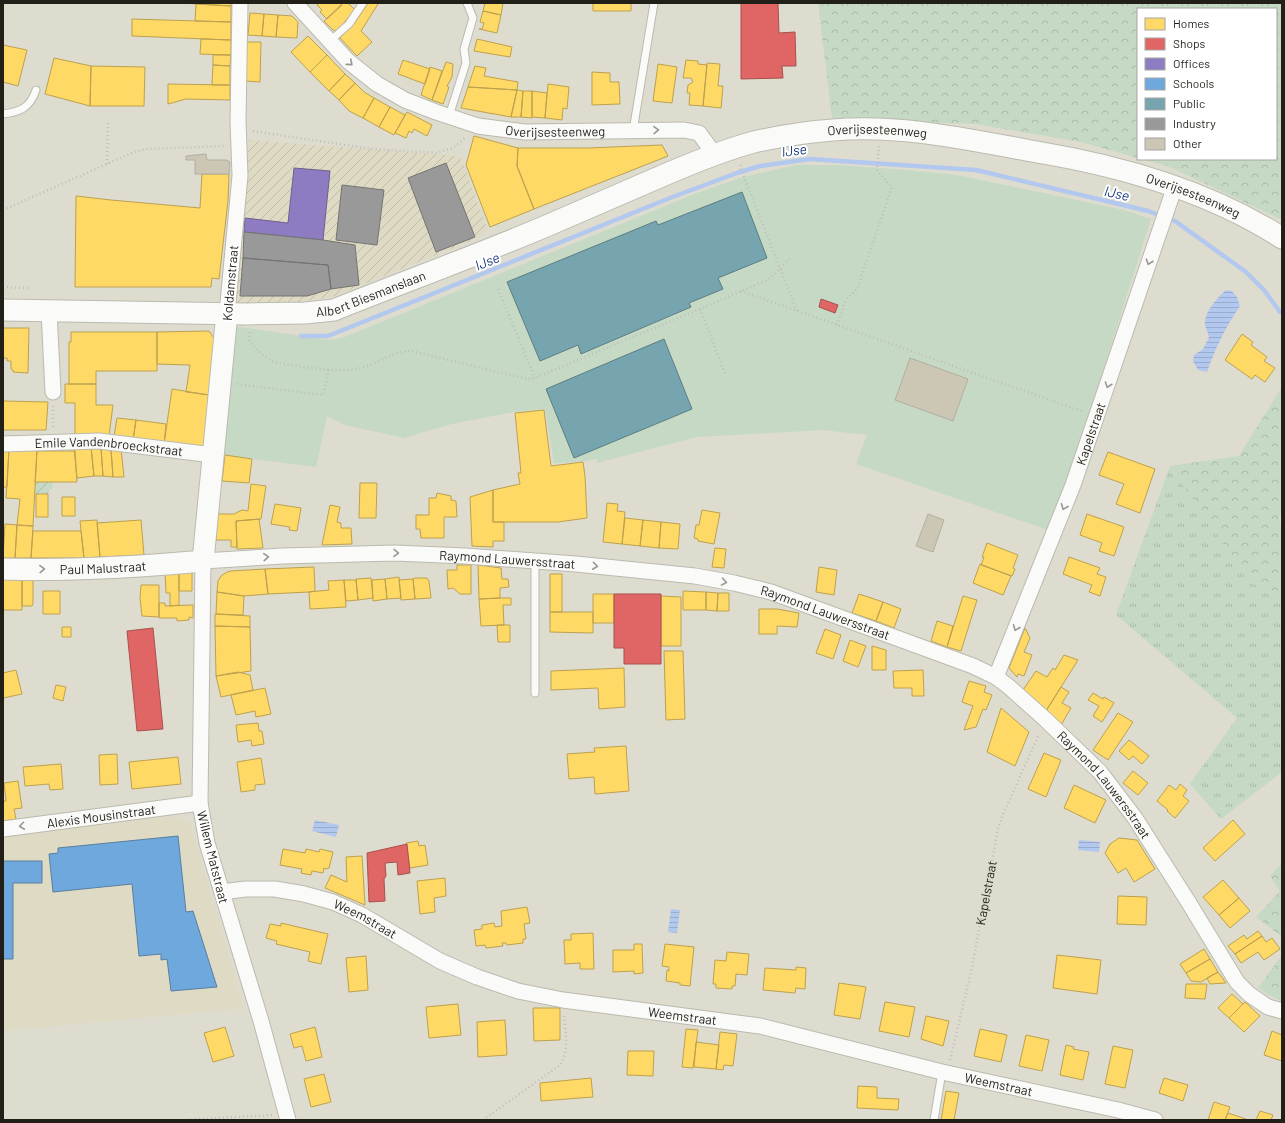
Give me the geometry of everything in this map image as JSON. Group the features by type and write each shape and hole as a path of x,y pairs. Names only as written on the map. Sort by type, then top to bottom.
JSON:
{"main road":[{"name":"Overijsesteenweg","path":"715,154 754,142 805,132 836,129 881,128 937,134 1080,159 1126,171 1172,196 1221,205 1282,238"},
{"name":"Albert Biesmanslaan","path":"3,310 305,313 334,310 523,236 715,154"},
{"name":"Koldamstraat","path":"203,562 227,313"},
{"name":"Paul Malustraat","path":"3,569 30,570 98,568 203,562"}],"street":[{"name":"Koldamstraat","path":"227,313 240,176 240,3"},
{"name":"Overijsesteenweg","path":"295,3 329,42 348,61 377,84 405,100 449,116 478,126 525,132 684,130 699,133 715,154"},
{"name":"Kapelstraat","path":"996,677 1073,485 1172,196"},
{"path":"49,311 53,392"},
{"name":"Emile Vandenbroeckstraat","path":"3,444 59,445 99,442 213,455"},
{"name":"Raymond Lauwersstraat","path":"203,562 283,556 395,553 535,561 695,576 771,592 952,658 996,677 1045,719 1100,772 1135,818 1237,982 1249,994 1268,1006 1282,1011"},
{"name":"Willem Matstraat","path":"203,562 200,803 207,843 288,1117"},
{"name":"Alexis Mousinstraat","path":"3,829 200,803"},
{"name":"Weemstraat","path":"222,892 245,889 274,889 304,894 333,902 362,915 440,961 477,977 518,991 563,1000 760,1026 944,1073 1118,1110 1155,1120"}],"lane":[{"path":"329,42 348,24 363,3"},
{"path":"449,116 466,63 464,49 473,18 467,3"},
{"path":"633,131 654,3"},
{"path":"3,114 16,112 24,108 31,101 36,90"},
{"path":"535,561 535,693"},
{"path":"934,1120 944,1073"}],"path":[{"path":"107,164 108,121"},
{"path":"239,129 372,149 437,153 453,148 478,126"},
{"path":"3,210 134,152 147,149 239,145"},
{"path":"837,325 846,300 857,288 892,186 877,171 878,154"},
{"path":"740,168 798,311"},
{"path":"250,329 249,341 257,350 273,362 346,370 360,368 398,352 412,351 527,379 535,378 767,280 790,258"},
{"path":"3,287 30,288"},
{"path":"498,289 535,378"},
{"path":"741,291 1097,417"},
{"path":"700,309 726,376"},
{"path":"220,382 323,395 330,369"},
{"path":"53,392 59,445"},
{"name":"Kapelstraat","path":"944,1073 971,972 998,829 1045,719"},
{"path":"483,1120 560,1065 565,1059 566,1052 563,1000"},
{"path":"183,1120 288,1117"}],"shaded area":[{"path":"249,140 460,156 488,230 478,238 335,296 295,303 235,303"},
{"path":"175,816 191,825 244,1008 3,1031 3,835"}],"green space":[{"path":"818,3 1282,3 1282,220 1168,166 1146,160 1277,160 1277,8 1137,8 1137,158 1081,142 975,124 832,119"},
{"path":"796,165 835,165 957,175 1124,210 1151,219 1087,422 1048,530 856,464 867,435 823,430 697,437 597,463 597,459 579,462 554,463 545,409 514,412 452,424 404,438 345,425 327,416 316,467 220,455 231,381 233,326 329,340 342,338 697,193 743,177"},
{"path":"1282,387 1282,510 1279,517 1282,535 1282,601 1249,581 1170,466 1239,456"},
{"path":"1170,466 1249,581 1282,601 1282,772 1221,819 1190,784 1237,718 1116,615"},
{"path":"35,482 53,482 52,488 49,490 48,494 35,494"},
{"path":"1282,863 1282,937 1256,917 1280,891 1270,876"},
{"path":"1282,955 1282,1002 1258,988"}],"water":[{"path":"1226,290 1232,291 1237,297 1240,306 1221,338 1207,372 1198,370 1193,361 1194,355 1203,349 1209,337 1205,320 1215,301"},
{"path":"315,820 339,825 336,837 312,831"},
{"path":"1079,840 1100,842 1099,852 1078,850"},
{"path":"671,909 680,910 677,933 668,932"}],"building: Homes":[{"path":"183,3 231,3 231,6 196,4"},
{"path":"319,3 340,3 342,5 327,19 320,12 322,10 317,5"},
{"path":"343,3 348,3 355,10 337,31 333,30 324,21"},
{"path":"368,3 378,4 361,31 372,42 357,56 340,38 354,24"},
{"path":"485,3 503,3 501,15 483,11"},
{"path":"593,3 631,3 631,11 593,11"},
{"path":"196,4 231,6 231,22 195,21"},
{"path":"483,11 501,15 497,33 479,29 482,29 484,23 480,22"},
{"path":"250,13 264,14 262,36 248,35"},
{"path":"264,14 278,15 276,37 262,36"},
{"path":"278,15 292,16 298,22 297,38 276,37"},
{"path":"132,19 231,22 231,40 132,36"},
{"path":"308,36 327,55 310,72 291,52"},
{"path":"201,39 231,40 231,55 200,54"},
{"path":"477,39 512,47 510,57 474,51"},
{"path":"245,42 261,42 260,82 244,81"},
{"path":"3,45 27,50 18,86 3,82"},
{"path":"213,55 231,55 230,66 213,65"},
{"path":"327,55 345,74 329,91 310,72"},
{"path":"54,58 91,66 90,106 45,94"},
{"path":"403,60 430,69 425,84 398,74"},
{"path":"686,60 698,61 698,64 707,65 703,106 689,105 690,93 687,93 688,85 693,82 691,78 683,78"},
{"path":"446,62 453,64 452,77 447,86 449,87 443,104 432,100"},
{"path":"707,63 720,64 718,86 723,86 721,108 703,106"},
{"path":"658,64 677,67 672,103 653,101"},
{"path":"213,65 230,66 230,85 212,85"},
{"path":"91,66 145,67 144,106 90,106"},
{"path":"475,66 486,68 484,76 518,82 517,90 468,87"},
{"path":"430,67 442,71 432,100 421,95"},
{"path":"592,72 610,73 610,82 619,82 620,104 592,105"},
{"path":"345,74 355,83 339,100 329,91"},
{"path":"355,83 364,92 374,98 363,118 349,111 339,100"},
{"path":"168,84 230,85 230,100 186,99 168,104"},
{"path":"548,84 569,87 567,109 563,108 562,120 545,118"},
{"path":"468,87 517,90 511,117 461,108"},
{"path":"517,90 523,91 521,117 511,117"},
{"path":"523,91 532,91 532,118 521,117"},
{"path":"532,91 547,93 545,118 532,117"},
{"path":"374,98 390,107 379,127 363,118"},
{"path":"390,107 405,115 394,135 379,127"},
{"path":"407,112 432,125 427,136 414,129 412,133 409,131 406,138 395,133"},
{"path":"474,136 518,148 517,166 534,209 490,227 466,165"},
{"path":"662,145 668,156 534,209 517,166 518,148 588,148"},
{"path":"202,174 229,174 228,201 219,279 212,278 211,287 75,287 76,196 200,208"},
{"path":"3,328 29,328 28,373 13,372 11,369 11,361 7,361 7,358 3,358"},
{"path":"209,331 216,341 209,395 186,392 190,365 157,364 157,332"},
{"path":"71,332 157,332 157,371 96,371 96,384 69,384 69,342 71,342"},
{"path":"1242,334 1253,342 1251,345 1267,357 1264,361 1275,368 1265,382 1255,375 1252,379 1225,360"},
{"path":"65,384 96,384 96,405 113,405 109,436 75,436 75,403 65,403"},
{"path":"172,389 209,395 203,450 164,444"},
{"path":"3,401 48,402 46,430 3,430"},
{"path":"544,410 551,466 583,462 587,518 558,522 493,522 493,490 520,484 518,473 521,473 515,413"},
{"path":"117,418 136,420 133,440 114,437"},
{"path":"136,420 166,424 164,444 133,440"},
{"path":"91,447 101,448 103,476 94,476"},
{"path":"91,447 94,476 77,478 74,448"},
{"path":"101,448 111,449 113,477 103,476"},
{"path":"9,449 7,487 3,487 3,450"},
{"path":"9,449 37,449 33,526 17,525 20,499 6,498"},
{"path":"111,449 121,449 124,477 113,477"},
{"path":"37,451 75,451 77,482 35,482"},
{"path":"1108,452 1155,469 1140,513 1116,504 1124,484 1099,475"},
{"path":"225,455 252,459 249,483 222,481"},
{"path":"360,483 377,483 376,518 359,518"},
{"path":"251,484 266,486 261,519 236,521 237,547 231,547 231,540 216,540 218,514 234,514 242,510 248,511"},
{"path":"493,490 493,522 504,522 504,541 493,541 493,547 472,546 470,497"},
{"path":"437,493 451,496 451,500 456,501 457,517 444,517 444,538 421,538 420,529 416,529 416,515 429,515 429,498 436,498"},
{"path":"36,494 48,494 48,517 36,517"},
{"path":"62,497 75,497 75,516 62,516"},
{"path":"607,503 618,504 617,511 625,512 622,544 603,542"},
{"path":"275,504 301,508 297,531 289,530 290,527 271,524"},
{"path":"330,505 340,507 337,522 341,523 341,528 351,528 352,544 322,545"},
{"path":"702,510 720,513 714,544 698,541 698,539 694,538 696,525 699,525"},
{"path":"1087,514 1124,527 1114,556 1099,551 1102,543 1080,535"},
{"path":"625,518 643,520 640,546 622,544"},
{"path":"259,519 263,548 237,549 236,521"},
{"path":"97,520 100,557 84,558 80,521"},
{"path":"141,520 144,555 100,557 97,523"},
{"path":"643,520 661,522 659,548 640,546"},
{"path":"661,522 680,524 678,549 659,548"},
{"path":"5,524 17,525 15,558 3,558"},
{"path":"17,525 33,526 31,558 15,558"},
{"path":"33,531 81,531 84,558 31,558"},
{"path":"987,543 1018,555 1013,568 1015,569 1012,576 981,565"},
{"path":"715,548 726,549 724,568 712,567"},
{"path":"1069,557 1100,568 1097,574 1106,577 1100,596 1089,592 1092,585 1063,574"},
{"path":"980,564 1011,576 1003,595 973,583"},
{"path":"457,565 471,565 471,594 460,594 453,588 448,589 447,570 457,570"},
{"path":"478,565 501,568 502,579 508,579 509,587 500,588 500,598 479,599"},
{"path":"314,567 315,591 268,594 265,569"},
{"path":"819,567 837,570 834,595 816,592"},
{"path":"265,569 268,594 244,596 217,592 218,581 221,576 227,572"},
{"path":"179,571 190,571 192,573 192,591 179,591"},
{"path":"179,571 179,605 170,606 170,593 166,593 165,572"},
{"path":"550,574 562,574 562,612 550,612"},
{"path":"3,577 22,577 22,610 3,610"},
{"path":"22,577 33,577 32,606 22,606"},
{"path":"399,577 401,598 387,599 385,579"},
{"path":"371,578 373,598 358,600 356,579"},
{"path":"427,578 429,581 431,598 415,599 413,579"},
{"path":"385,579 387,599 373,601 372,580"},
{"path":"413,579 415,599 401,600 399,580"},
{"path":"344,580 356,580 358,600 346,601"},
{"path":"344,580 346,607 310,609 309,592 329,590 328,581"},
{"path":"141,585 159,585 159,617 142,616 140,598"},
{"path":"43,591 60,591 60,614 43,614"},
{"path":"683,591 706,592 706,610 683,610"},
{"path":"217,592 244,596 243,615 216,614"},
{"path":"706,592 718,593 717,611 706,610"},
{"path":"718,593 729,593 729,611 717,611"},
{"path":"593,594 614,594 614,623 593,623"},
{"path":"859,594 883,602 876,621 852,613"},
{"path":"661,596 681,597 681,646 661,646"},
{"path":"963,596 977,600 961,651 947,647"},
{"path":"511,598 511,605 503,605 504,625 481,626 479,599"},
{"path":"883,602 901,609 894,628 876,621"},
{"path":"159,603 165,603 165,606 193,605 193,618 189,617 189,620 177,621 177,618 159,618"},
{"path":"759,609 777,609 799,613 797,627 777,626 777,634 759,634"},
{"path":"550,612 593,612 593,633 550,632"},
{"path":"215,614 250,616 250,627 215,626"},
{"path":"937,621 953,626 947,647 931,641"},
{"path":"497,625 510,625 510,642 498,642"},
{"path":"215,626 250,627 251,671 216,676"},
{"path":"62,627 71,627 71,637 62,637"},
{"path":"1025,628 1030,638 1024,652 1032,655 1024,676 1018,674 1017,677 1009,668"},
{"path":"825,629 841,635 833,659 816,653"},
{"path":"850,640 866,646 858,667 843,661"},
{"path":"872,646 886,650 886,670 872,670"},
{"path":"664,651 683,651 685,719 666,720"},
{"path":"1064,655 1078,660 1046,711 1023,690 1036,671 1047,677 1053,668 1055,670"},
{"path":"624,668 625,707 599,709 598,688 551,690 551,671"},
{"path":"16,670 22,694 3,698 3,673"},
{"path":"923,670 924,696 912,696 912,688 894,688 893,671"},
{"path":"238,672 250,675 253,690 221,697 216,676"},
{"path":"969,681 986,686 984,692 992,695 986,710 983,709 976,727 964,730 973,706 962,702"},
{"path":"56,685 66,687 63,701 53,698"},
{"path":"1061,687 1069,692 1062,703 1071,708 1061,725 1046,711"},
{"path":"265,688 271,714 256,717 255,711 236,715 231,695"},
{"path":"1093,693 1114,703 1102,722 1093,716 1099,706 1088,700"},
{"path":"1001,708 1029,732 1015,766 987,752"},
{"path":"1118,713 1133,722 1108,760 1093,750"},
{"path":"258,723 259,731 262,731 264,744 252,746 251,740 238,742 236,725"},
{"path":"1129,740 1149,756 1142,764 1133,756 1129,760 1119,751"},
{"path":"626,746 629,791 595,794 594,777 569,779 567,754 595,752 594,748"},
{"path":"1044,753 1061,760 1046,797 1028,789"},
{"path":"117,754 118,784 100,785 99,755"},
{"path":"178,757 181,784 132,789 129,762"},
{"path":"261,758 265,784 255,785 255,790 241,792 237,762"},
{"path":"61,764 63,789 50,790 49,784 25,786 23,767"},
{"path":"1133,771 1148,783 1138,795 1123,783"},
{"path":"18,781 22,808 14,809 16,819 3,821 3,801 6,801 4,783"},
{"path":"1180,784 1187,790 1183,796 1189,801 1175,818 1157,801 1169,785 1176,790"},
{"path":"1074,785 1106,800 1095,823 1064,808"},
{"path":"1233,820 1245,834 1215,861 1203,848"},
{"path":"1119,838 1137,840 1155,869 1134,882 1126,868 1118,873 1105,853 1110,844"},
{"path":"418,841 419,846 425,845 428,865 410,868 406,843"},
{"path":"283,849 305,853 306,849 319,852 320,849 333,852 329,868 324,868 323,873 312,871 311,875 301,873 302,869 280,865"},
{"path":"362,856 365,905 325,888 331,875 347,882 346,857"},
{"path":"445,878 446,896 434,898 435,912 420,914 417,881"},
{"path":"1223,880 1239,898 1219,915 1203,897"},
{"path":"1118,896 1147,897 1146,925 1117,924"},
{"path":"1239,898 1250,911 1230,928 1219,915"},
{"path":"527,907 530,923 524,924 526,939 523,939 523,943 507,945 506,943 502,943 503,946 486,948 485,945 476,946 474,930 482,929 482,925 494,923 495,927 502,926 501,911"},
{"path":"281,923 328,934 321,964 308,961 310,952 276,944 277,941 266,938 270,924 281,926"},
{"path":"1258,931 1262,936 1235,954 1228,946 1244,935 1247,939"},
{"path":"593,933 594,969 580,969 580,963 565,964 564,940 571,940 571,934"},
{"path":"1262,936 1266,942 1272,938 1280,949 1264,960 1258,952 1241,963 1235,954"},
{"path":"634,944 642,944 643,973 634,974 634,971 613,972 613,950 634,950"},
{"path":"665,944 694,947 690,986 666,981 667,970 669,971 669,967 662,966"},
{"path":"1204,949 1210,959 1186,973 1180,964"},
{"path":"727,952 749,954 747,975 736,974 735,986 732,986 732,989 716,988 716,984 713,984 715,960 726,961"},
{"path":"1057,955 1101,960 1097,994 1053,988"},
{"path":"366,956 368,990 349,992 346,958"},
{"path":"1210,959 1218,972 1201,982 1191,981 1186,973"},
{"path":"796,967 806,968 805,989 796,988 795,993 763,990 765,968 796,970"},
{"path":"1218,972 1226,983 1210,984 1207,978"},
{"path":"839,983 866,987 860,1019 834,1015"},
{"path":"1186,984 1207,984 1205,999 1185,998"},
{"path":"1232,994 1243,1004 1229,1018 1218,1008"},
{"path":"885,1002 915,1007 909,1037 879,1031"},
{"path":"1245,1002 1260,1016 1244,1032 1229,1018"},
{"path":"458,1004 461,1035 429,1038 426,1007"},
{"path":"533,1008 560,1008 560,1040 534,1041"},
{"path":"926,1016 949,1021 943,1046 921,1039"},
{"path":"505,1020 507,1055 478,1057 477,1022"},
{"path":"225,1027 234,1056 213,1062 204,1033"},
{"path":"315,1027 322,1057 306,1061 302,1046 294,1048 290,1034"},
{"path":"686,1029 698,1030 693,1068 682,1067"},
{"path":"980,1029 1007,1035 1001,1062 974,1056"},
{"path":"1272,1031 1282,1035 1282,1061 1264,1055"},
{"path":"720,1032 737,1034 733,1066 724,1065 723,1070 716,1069"},
{"path":"1026,1035 1049,1040 1042,1071 1019,1066"},
{"path":"696,1042 719,1045 716,1069 694,1067"},
{"path":"1066,1045 1074,1047 1073,1049 1089,1052 1083,1080 1060,1075"},
{"path":"1113,1046 1133,1050 1125,1088 1105,1084"},
{"path":"628,1051 654,1051 653,1076 627,1075"},
{"path":"324,1074 331,1102 311,1107 304,1079"},
{"path":"591,1078 593,1097 541,1101 540,1083"},
{"path":"1164,1078 1188,1085 1183,1101 1159,1093"},
{"path":"858,1086 877,1087 877,1098 899,1099 898,1110 857,1108"},
{"path":"946,1091 959,1093 954,1120 941,1120"},
{"path":"1214,1102 1230,1107 1225,1120 1208,1120"},
{"path":"1260,1111 1273,1115 1271,1120 1256,1120"},
{"path":"1228,1113 1246,1119 1246,1120 1225,1120"}],"building: Shops":[{"path":"741,3 778,3 779,33 795,32 796,66 782,66 783,78 741,79"},
{"path":"821,299 838,305 835,313 819,307"},
{"path":"614,594 661,594 661,664 624,664 624,648 614,648"},
{"path":"153,628 163,729 137,731 127,631"},
{"path":"407,844 410,873 398,875 397,862 385,863 385,901 369,902 367,853"}],"building: Offices":[{"path":"294,168 330,171 323,240 244,232 245,218 288,223"}],"building: Schools":[{"path":"178,836 186,912 193,911 217,987 171,991 167,959 161,960 161,954 139,956 132,884 53,892 49,854 58,853 58,848"},
{"path":"3,861 42,861 42,883 13,883 13,959 3,959"}],"building: Public":[{"path":"742,192 767,258 718,278 723,289 689,303 691,307 581,354 578,345 540,361 507,282 656,221 658,225"},
{"path":"664,339 692,409 574,458 546,389"}],"building: Industry":[{"path":"446,163 475,237 436,252 408,178"},
{"path":"342,185 384,190 377,245 336,240"},
{"path":"244,232 323,240 355,245 359,285 331,289 328,265 243,258"},
{"path":"243,258 328,265 331,289 307,296 240,296"}],"building: Other":[{"path":"206,154 207,160 226,160 230,162 229,174 195,174 195,160 186,160 186,156"},
{"path":"910,358 968,379 953,421 895,400"},
{"path":"928,514 944,520 933,552 916,546"}],"waterway":[{"name":"IJse","path":"301,336 328,336 670,198 737,173 760,166 810,159 976,170 1148,211 1175,221 1246,272 1264,290 1280,312"}]}
